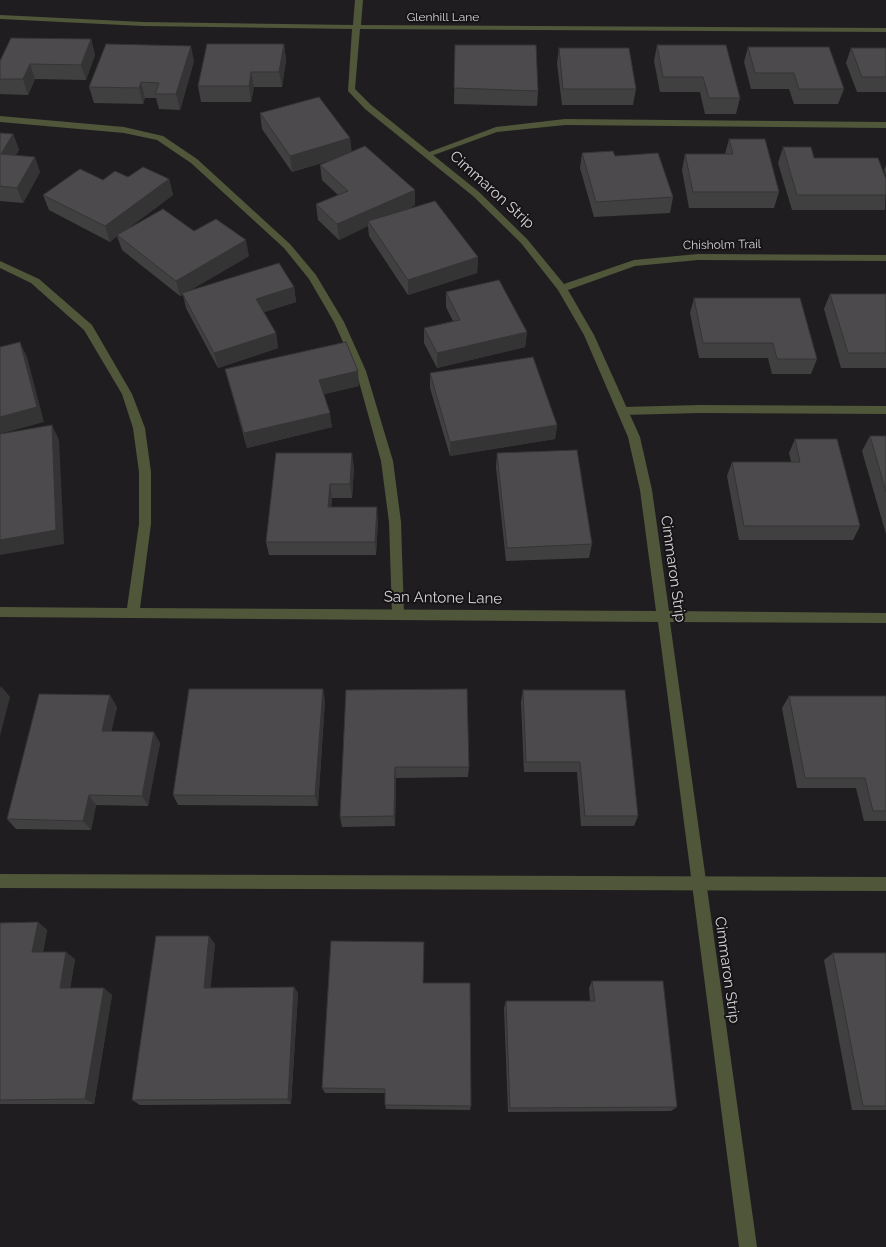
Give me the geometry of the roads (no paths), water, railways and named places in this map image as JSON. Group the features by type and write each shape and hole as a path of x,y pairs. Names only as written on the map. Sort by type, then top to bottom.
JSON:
{"street":[{"name":"Cimmaron Strip","path":"359,0 351,89 368,106 476,194 517,234 562,288 589,335 634,436 646,490 748,1247"},
{"name":"Glenhill Lane","path":"0,17 143,24 356,28 886,30"},
{"path":"0,119 124,130 160,138 194,161 209,174 287,246 308,271 339,322 361,370 387,461 395,522 398,614"},
{"path":"428,154 496,130 565,122 886,124"},
{"name":"Chisholm Trail","path":"562,288 634,263 698,256 886,258"},
{"path":"0,264 35,281 88,328 127,394 139,428 145,472 145,524 133,612"},
{"path":"623,411 700,409 886,410"},
{"name":"San Antone Lane","path":"0,612 886,618"},
{"path":"0,881 886,884"}]}
